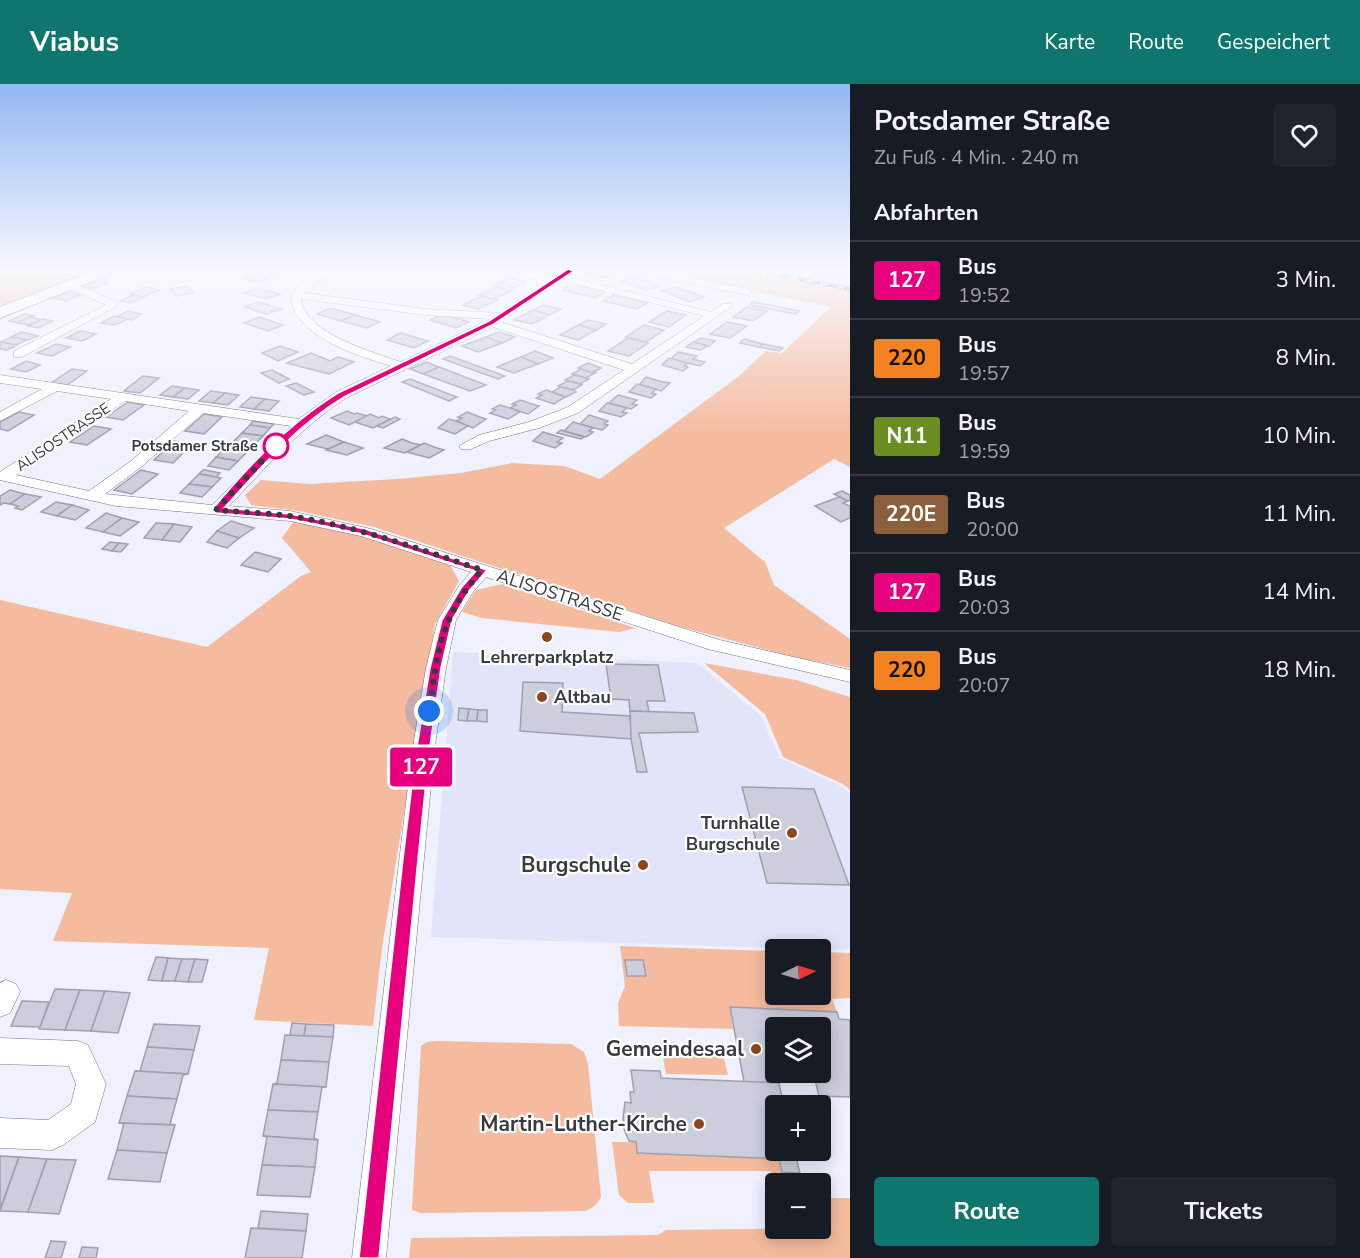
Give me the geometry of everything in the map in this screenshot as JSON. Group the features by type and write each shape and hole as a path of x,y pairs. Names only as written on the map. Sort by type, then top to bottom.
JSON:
{"street":[{"path":"18,354 73,326"},
{"path":"314,326 353,348 402,366"},
{"path":"216,510 300,423 341,395 485,326"},
{"path":"513,326 634,369"},
{"path":"465,446 573,411 696,326"},
{"name":"ALISOSTRASSE","path":"0,379 300,423"},
{"path":"0,417 55,387"},
{"name":"ALISOSTRASSE","path":"2,476 123,397"},
{"path":"92,496 136,464 200,408"},
{"name":"ALISOSTRASSE","path":"2,476 141,505 290,516 365,532 715,645 850,676"},
{"path":"369,1258 416,812 436,668 447,620 465,590 482,570"},
{"path":"0,1051 78,1054 91,1084 84,1112 52,1135 0,1133"}],"shaded area":[{"path":"811,326 850,326 850,467 834,459 724,528 765,562 774,585 850,639 850,668 798,658 674,625 374,527 299,511 251,505 245,495 261,480 308,484 397,479 461,473 512,463 564,466 600,479 739,376 766,351 782,353"},
{"path":"294,521 362,536 450,565 459,581 435,624 382,948 373,1026 254,1020 269,948 53,941 72,893 0,889 0,600 207,647 301,576 311,572 282,538"},
{"path":"503,584 635,628 619,632 482,618 462,612 476,590"},
{"name":"Burgschule","path":"453,652 697,663 761,716 780,758 841,786 850,793 850,946 846,950 831,950 831,939 765,939 765,947 431,937"},
{"path":"704,663 796,680 850,697 850,790 843,784 783,757 765,714"},
{"path":"620,946 765,951 765,1005 831,1005 831,952 850,953 850,998 832,999 837,1012 730,1007 733,1029 619,1026 618,1003 625,986"},
{"path":"427,1042 571,1044 584,1052 588,1064 601,1197 592,1208 584,1211 420,1213 412,1210 421,1046"},
{"path":"661,1047 721,1047 728,1075 666,1074"},
{"path":"612,1142 636,1142 637,1153 765,1158 765,1161 779,1161 782,1172 800,1173 649,1171 654,1203 628,1203 619,1195"},
{"path":"831,1198 850,1198 850,1258 409,1258 411,1238 658,1235 666,1230 765,1229 765,1239 831,1239"}],"building":[{"path":"252,326 281,326 268,331"},
{"path":"577,326 596,330 578,340 560,335"},
{"path":"581,326 603,326 596,330"},
{"path":"643,326 664,330 646,342 626,337"},
{"path":"722,326 747,326 730,338 710,334"},
{"path":"80,331 96,334 82,341 66,338"},
{"path":"21,332 38,336 27,340 11,337"},
{"path":"499,332 515,337 502,343 486,337"},
{"path":"400,333 428,341 414,348 387,340"},
{"path":"12,337 26,340 16,345 1,342"},
{"path":"486,337 502,343 478,352 462,346"},
{"path":"628,338 648,343 629,356 608,351"},
{"path":"701,338 715,341 709,346 694,342"},
{"path":"744,339 763,344 759,347 740,343"},
{"path":"0,342 17,345 7,350 0,349"},
{"path":"693,342 707,346 701,350 686,347"},
{"path":"56,344 70,347 52,356 37,353"},
{"path":"763,344 783,348 779,351 759,347"},
{"path":"280,346 298,352 278,361 262,353"},
{"path":"535,351 553,358 538,364 521,357"},
{"path":"678,352 697,356 693,359 705,362 700,366 671,359"},
{"path":"311,353 330,361 338,357 354,362 329,374 287,363"},
{"path":"450,356 505,376 498,379 443,359"},
{"path":"521,357 538,364 514,373 497,367"},
{"path":"669,358 688,363 684,366 688,367 683,371 662,365"},
{"path":"26,361 40,365 26,372 11,369"},
{"path":"426,362 439,367 423,374 410,369"},
{"path":"588,363 601,368 592,373 578,368"},
{"path":"439,367 486,385 470,391 423,374"},
{"path":"72,369 87,371 67,385 51,383"},
{"path":"581,369 595,373 586,378 572,374"},
{"path":"272,370 289,379 279,383 261,373"},
{"path":"574,375 589,379 580,384 565,380"},
{"path":"143,376 159,378 140,393 124,391"},
{"path":"646,377 670,383 661,391 639,385"},
{"path":"410,379 457,397 449,401 402,382"},
{"path":"568,381 582,385 573,390 558,386"},
{"path":"296,383 314,392 304,395 286,386"},
{"path":"637,384 656,389 652,393 656,394 651,398 629,392"},
{"path":"172,386 185,388 173,397 160,395"},
{"path":"561,387 576,392 566,397 552,392"},
{"path":"185,388 199,390 188,399 173,397"},
{"path":"546,390 565,397 554,404 536,398 542,395 538,394"},
{"path":"211,391 225,393 213,403 199,401"},
{"path":"225,393 239,395 228,405 213,403"},
{"path":"618,395 637,400 632,404 637,405 631,409 609,403"},
{"path":"251,397 265,399 254,409 240,407"},
{"path":"265,399 279,401 269,411 254,409"},
{"path":"520,400 539,406 528,414 510,408 516,405 512,404"},
{"path":"128,402 144,405 123,420 106,417"},
{"path":"607,403 627,408 622,412 627,413 621,417 599,411"},
{"path":"500,405 520,412 508,419 490,413 496,410 492,409"},
{"path":"347,411 367,416 349,425 331,418"},
{"path":"19,412 34,415 8,431 0,429 0,422"},
{"path":"467,412 486,419 473,428 456,421 462,418 458,417"},
{"path":"204,414 222,417 204,434 185,431"},
{"path":"370,414 390,419 373,428 355,422"},
{"path":"589,415 608,421 604,424 608,425 602,430 580,424"},
{"path":"395,417 400,419 383,428 377,426"},
{"path":"449,419 468,426 455,434 438,428"},
{"path":"253,421 274,424 270,428 250,425"},
{"path":"573,422 593,428 589,431 593,432 586,437 564,431"},
{"path":"250,425 270,428 263,436 242,433"},
{"path":"94,426 111,429 87,445 70,442"},
{"path":"561,430 584,437 581,439 557,433"},
{"path":"543,432 563,438 557,442 562,443 555,448 533,441"},
{"path":"242,433 263,436 255,444 234,441"},
{"path":"326,435 344,442 328,449 307,444"},
{"path":"402,439 421,445 405,453 384,448"},
{"path":"174,441 192,444 173,463 154,460"},
{"path":"344,442 363,448 347,455 326,450"},
{"path":"424,443 444,450 429,458 407,452"},
{"path":"225,449 247,452 238,461 216,457"},
{"path":"216,457 238,461 229,470 208,466"},
{"path":"141,470 158,474 132,494 114,490"},
{"path":"203,470 220,473 216,477 199,474"},
{"path":"199,474 221,478 212,487 189,484"},
{"path":"189,484 212,487 202,497 180,493"},
{"path":"10,490 25,494 10,504 0,505 0,496"},
{"path":"842,491 850,495 850,500 834,494"},
{"path":"25,494 41,497 22,510 10,504"},
{"path":"839,497 848,501 843,503 850,506 850,518 841,522 815,506"},
{"path":"56,502 72,505 57,516 41,512"},
{"path":"72,505 89,510 75,520 57,516"},
{"path":"106,513 122,518 103,532 86,528"},
{"path":"122,518 139,522 120,536 103,532"},
{"path":"231,521 254,528 239,538 217,531"},
{"path":"156,523 174,524 162,540 144,538"},
{"path":"174,524 192,527 180,542 162,540"},
{"path":"217,531 239,538 227,548 207,542"},
{"path":"110,542 119,543 112,551 102,549"},
{"path":"119,543 128,544 121,552 112,551"},
{"path":"255,552 281,559 268,572 241,565"},
{"path":"606,664 658,665 665,701 647,701 649,712 630,711 629,700 611,699"},
{"name":"Altbau","path":"523,682 563,683 562,712 630,716 632,739 520,731"},
{"path":"459,708 469,709 467,721 458,720"},
{"path":"469,709 478,710 477,721 467,721"},
{"path":"478,710 487,710 487,722 477,721"},
{"path":"630,711 694,713 698,732 639,733 647,772 637,772 631,739"},
{"name":"Turnhalle Burgschule","path":"742,787 814,789 849,885 767,883"},
{"path":"156,957 168,958 162,981 148,980"},
{"path":"168,958 182,959 175,981 162,981"},
{"path":"182,959 195,959 188,982 175,981"},
{"path":"195,959 208,960 202,982 188,982"},
{"path":"625,960 643,960 646,976 627,976"},
{"path":"55,989 80,990 65,1030 39,1029"},
{"path":"80,990 105,991 91,1031 65,1030"},
{"path":"105,991 130,993 118,1033 91,1031"},
{"path":"22,1001 49,1002 40,1027 11,1026"},
{"name":"Gemeindesaal","path":"730,1007 837,1012 839,1019 850,1020 850,1097 819,1095 816,1083 831,1083 831,1017 765,1017 765,1083 744,1082"},
{"path":"292,1023 306,1024 304,1036 290,1036"},
{"path":"154,1024 200,1026 194,1050 147,1047"},
{"path":"306,1024 334,1025 333,1037 304,1036"},
{"path":"285,1035 333,1037 329,1062 281,1060"},
{"path":"147,1047 194,1050 188,1074 135,1071 140,1071"},
{"path":"281,1060 329,1062 326,1087 273,1084 277,1083"},
{"name":"Martin-Luther-Kirche","path":"631,1070 660,1071 661,1078 779,1083 782,1095 765,1095 765,1158 637,1153 636,1142 629,1141 624,1129 623,1118 625,1102 631,1103 630,1092 634,1092"},
{"path":"135,1071 188,1074 183,1075 177,1099 127,1096"},
{"path":"273,1084 326,1087 322,1087 318,1112 268,1110"},
{"path":"127,1096 177,1099 170,1124 175,1125 119,1123"},
{"path":"268,1110 318,1112 314,1138 318,1140 263,1136"},
{"path":"124,1123 175,1125 167,1153 117,1150"},
{"path":"263,1136 318,1140 315,1167 262,1165 267,1137"},
{"path":"117,1150 167,1153 160,1182 108,1179"},
{"path":"0,1156 19,1157 0,1209"},
{"path":"19,1157 47,1159 28,1212 0,1211"},
{"path":"47,1159 76,1160 59,1214 28,1212"},
{"name":"Martin-Luther-Kirche","path":"779,1161 797,1161 800,1173 782,1172"},
{"path":"262,1165 315,1167 310,1197 257,1195"},
{"path":"261,1211 308,1214 306,1231 258,1228"},
{"path":"251,1228 306,1231 302,1258 245,1258"},
{"path":"51,1241 66,1242 61,1258 45,1258"},
{"path":"82,1247 98,1248 96,1258 79,1258"}],"bus line":[{"name":"127","path":"369,1258 423,753 436,668 447,620 465,590 482,570 365,532 326,523 290,516 216,510 276,446 300,423 322,407 341,395 487,326"}],"place":[{"name":"Potsdamer Straße","path":"276,446"},
{"name":"Lehrerparkplatz","path":"547,637"},
{"name":"Altbau","path":"542,697"},
{"name":"Turnhalle Burgschule","path":"792,833"},
{"name":"Burgschule","path":"643,865"},
{"name":"Gemeindesaal","path":"756,1049"},
{"name":"Martin-Luther-Kirche","path":"699,1124"}],"route":[{"path":"276,446 216,510 290,516 326,523 365,532 482,570 465,590 447,620 440,646 429,711"}]}
